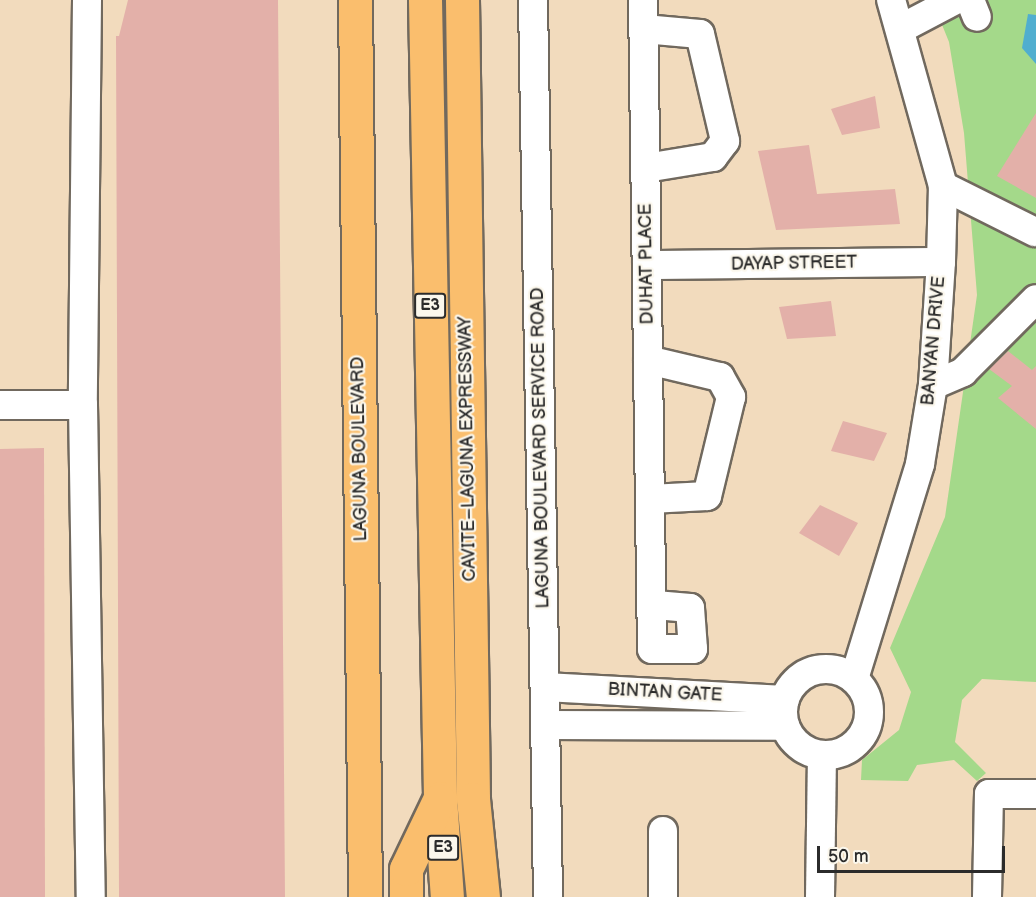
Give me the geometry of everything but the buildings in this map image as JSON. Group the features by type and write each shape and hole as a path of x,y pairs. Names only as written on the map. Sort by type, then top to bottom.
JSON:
{"main road":[{"name":"LAGUNA BOULEVARD","path":"355,0 365,897"},
{"name":"CAVITE–LAGUNA EXPRESSWAY","path":"425,0 440,798 447,897"},
{"name":"CAVITE–LAGUNA EXPRESSWAY","path":"462,0 473,799 483,897"},
{"path":"406,897 405,869 440,798"}],"street":[{"path":"87,0 83,405 91,897"},
{"name":"LAGUNA BOULEVARD SERVICE ROAD","path":"533,0 548,897"},
{"name":"DUHAT PLACE","path":"643,0 652,605"},
{"name":"BANYAN DRIVE","path":"854,679 920,464 933,385 941,262 943,186 902,28 891,0"},
{"path":"902,28 955,0"},
{"path":"644,29 700,34 724,141 713,157 646,168"},
{"path":"943,186 1035,232"},
{"name":"DAYAP STREET","path":"647,265 941,262"},
{"path":"933,385 963,372 1036,299"},
{"path":"648,360 720,377 731,397 707,496 650,500"},
{"path":"0,405 83,405"},
{"path":"814,671 842,672 854,679 869,707 866,729 843,752 822,755 799,746 785,713 801,677 814,671"},
{"name":"BINTAN GATE","path":"545,687 785,713"},
{"name":"BINTAN GATE","path":"546,726 785,713"},
{"path":"820,897 822,755"},
{"path":"987,897 989,794 1036,794"},
{"path":"663,831 663,897"}],"green space":[{"path":"932,0 1036,0 1036,682 982,679 962,700 955,742 986,773 977,781 954,760 917,765 908,781 861,780 862,760 899,730 911,692 890,648 945,517 977,295 964,133 949,42"}],"water":[{"path":"1028,14 1036,15 1036,64 1022,48"}]}
